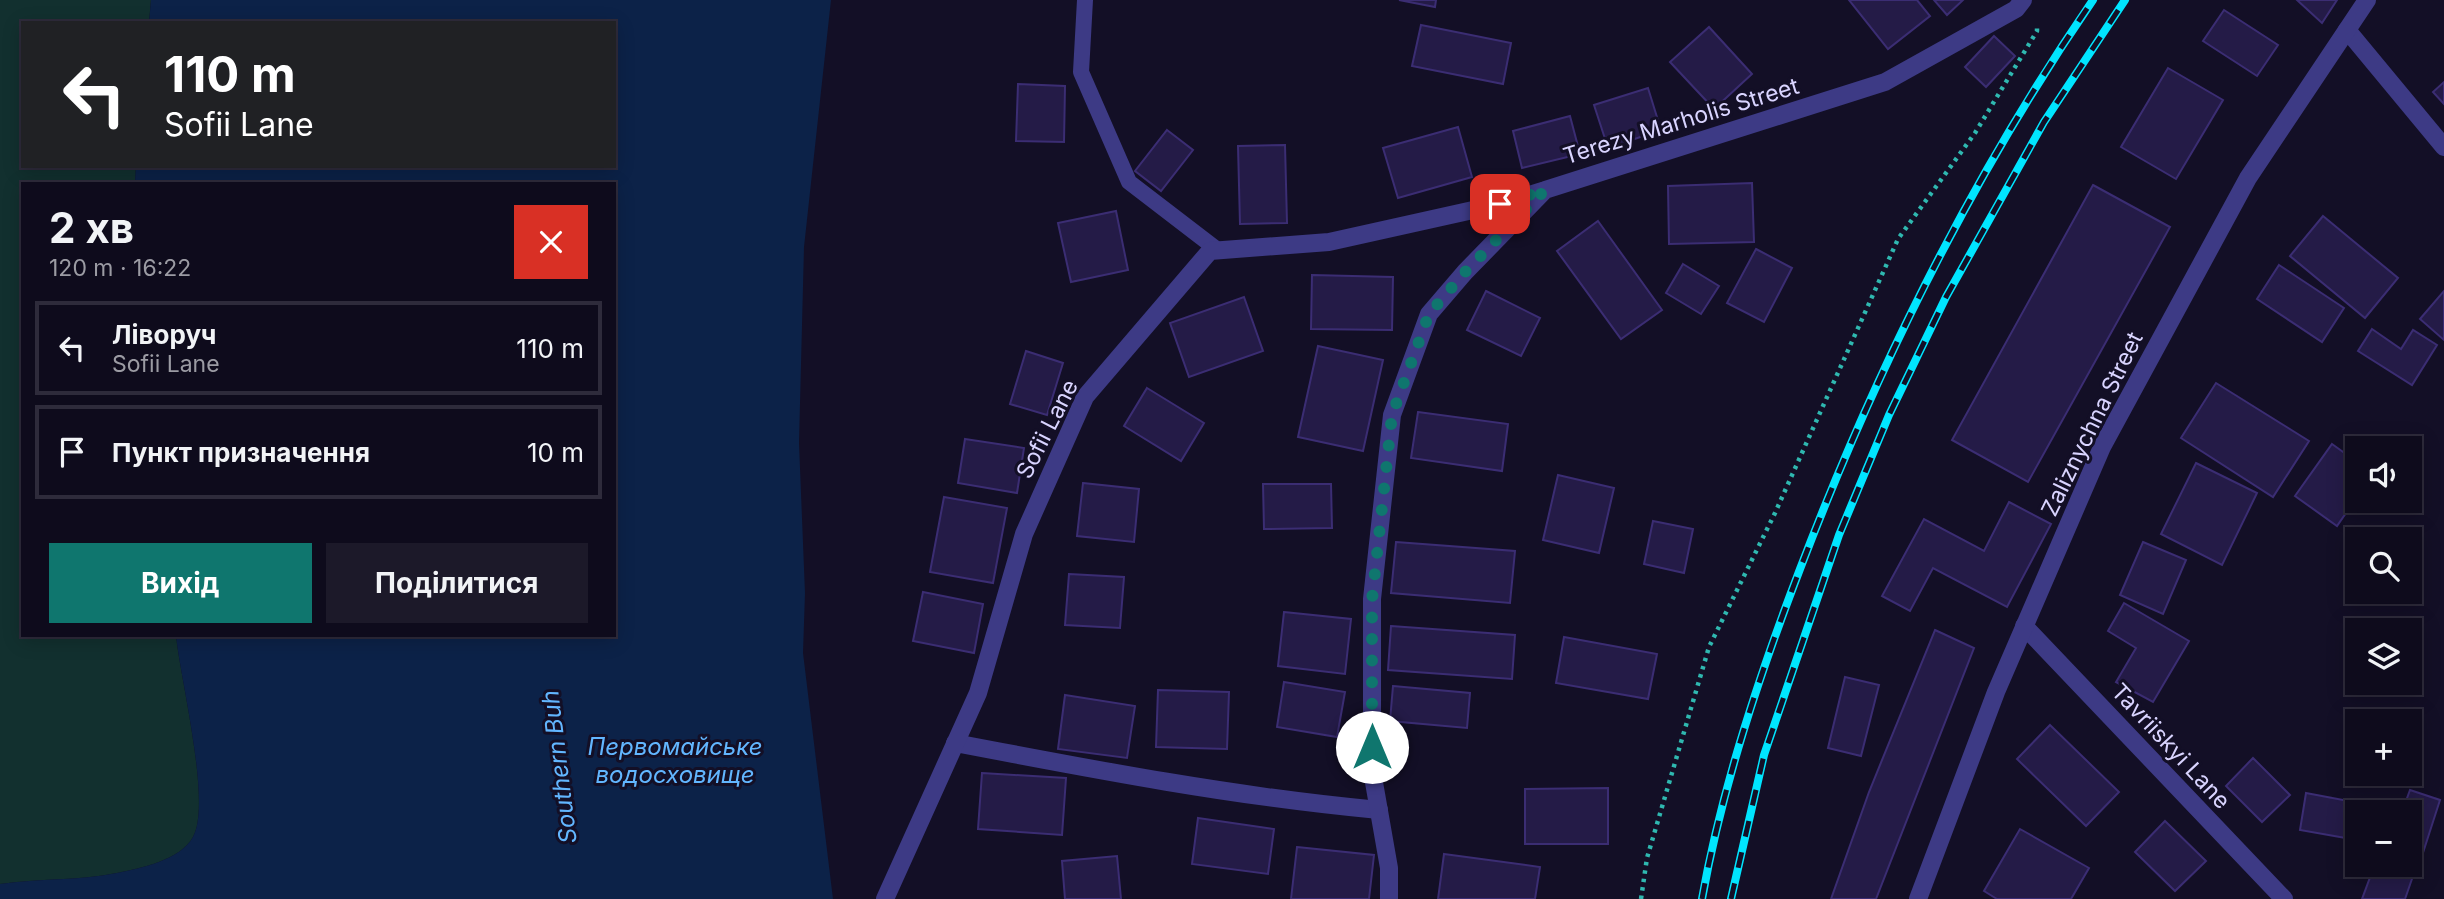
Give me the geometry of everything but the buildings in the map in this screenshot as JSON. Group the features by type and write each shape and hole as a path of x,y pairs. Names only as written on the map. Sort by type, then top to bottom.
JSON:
{"street":[{"name":"Terezy Marholis Street","path":"1389,899 1389,868 1372,771 1372,600 1392,415 1429,314 1465,272 1545,190 1885,82 2016,9 2023,0"},
{"name":"Zaliznychna Street","path":"1918,899 1996,692 2102,447 2248,178 2367,0"},
{"path":"2347,30 2444,147"},
{"path":"1219,251 1329,242 1500,204 1545,190"},
{"name":"Sofii Lane","path":"885,899 978,693 1024,534 1084,397 1210,251 1219,251"},
{"name":"Tavriiskyi Lane","path":"2024,626 2284,899"},
{"path":"956,743 1117,774 1379,810"}],"lane":[{"path":"1085,0 1081,72 1129,182 1219,251"}],"path":[{"path":"1642,899 1647,858 1709,647 1775,513 1898,239 1975,133 2037,31 2036,21"}],"green space":[{"path":"0,0 151,0 149,21 21,21 21,168 136,168 135,182 21,182 21,637 176,637 197,769 198,820 193,837 187,845 160,862 103,876 0,884"}],"water":[{"name":"Первомайське водосховище","path":"151,0 831,0 804,247 799,443 805,593 803,653 833,899 0,899 0,884 88,877 138,868 160,862 179,852 193,837 198,820 197,769 176,637 616,637 616,182 135,182 136,168 616,168 616,21 149,21"}],"railway":[{"path":"1702,899 1720,815 1756,691 1800,569 1861,421 1894,348 1967,205 2007,135 2093,0"},
{"path":"1731,899 1764,755 1839,535 1889,415 1946,297 2044,122 2125,0"}],"route":[{"path":"1372,747 1372,600 1392,415 1429,314 1465,272 1545,190 1500,204"}],"water label":[{"name":"Southern Buh","path":"559,767"}]}
